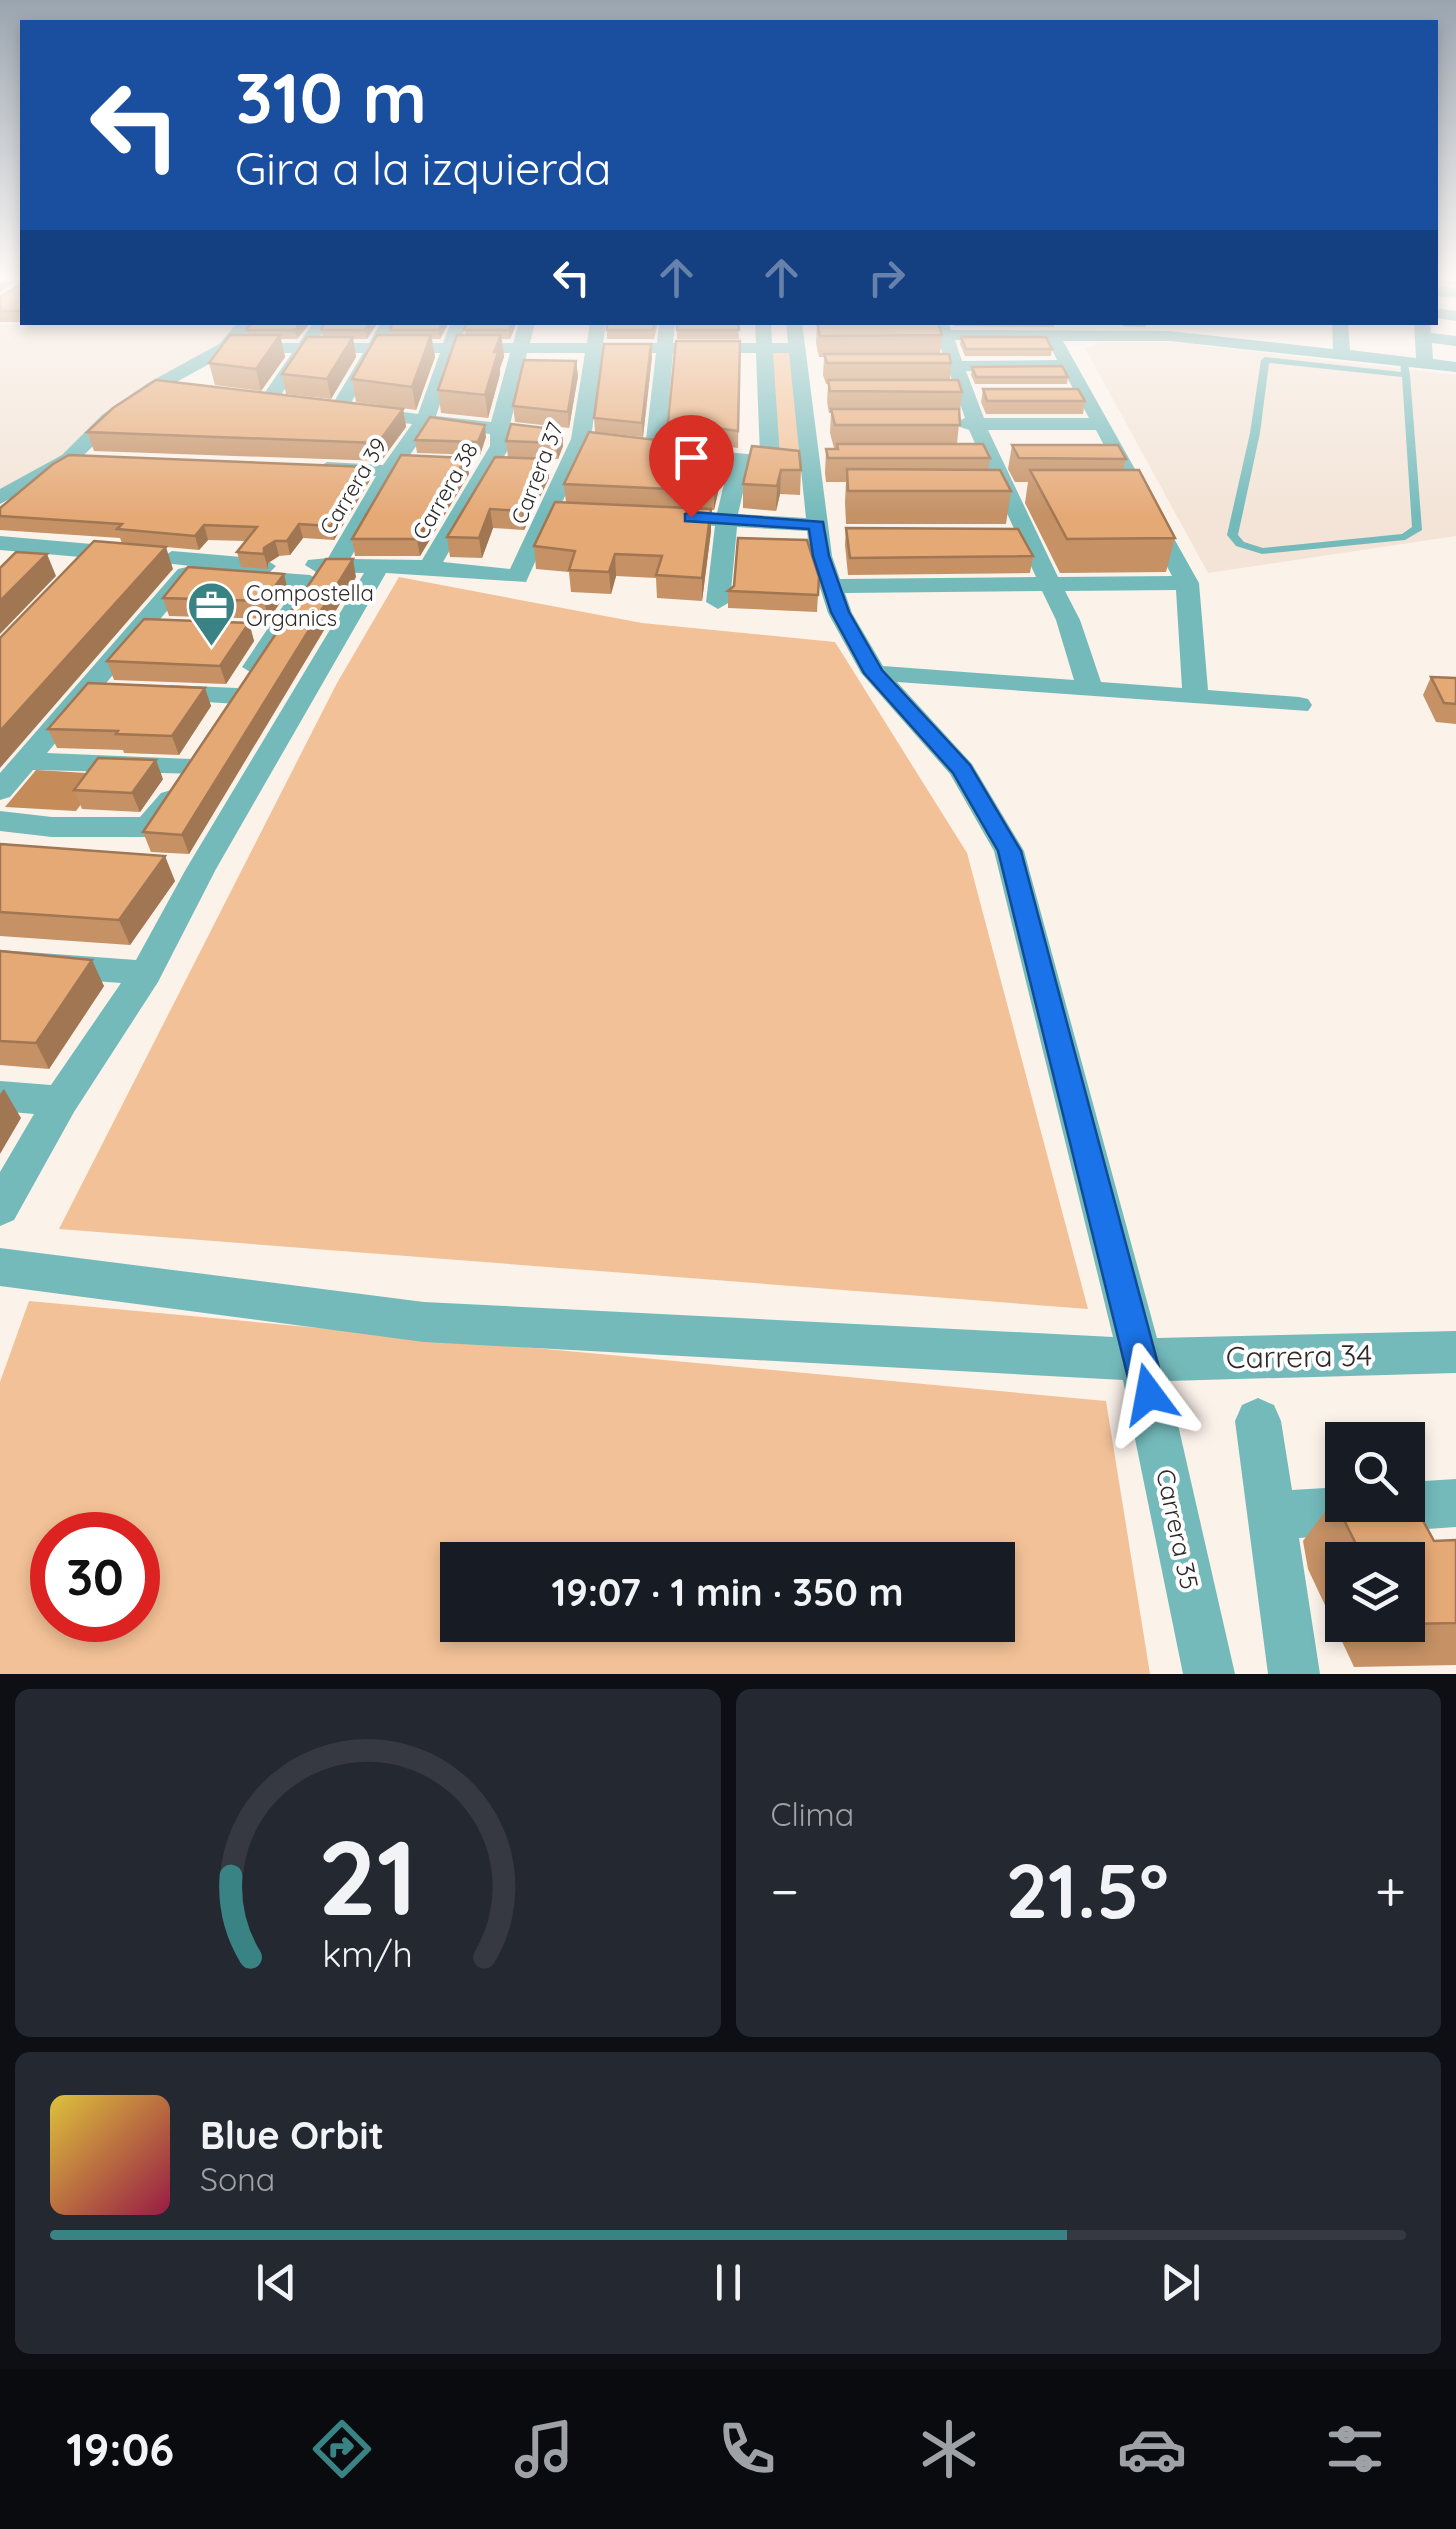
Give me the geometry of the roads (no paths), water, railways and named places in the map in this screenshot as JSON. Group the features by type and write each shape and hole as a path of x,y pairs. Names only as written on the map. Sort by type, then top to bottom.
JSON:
{"street":[{"path":"0,498 69,458 109,418 205,359"},
{"path":"268,401 296,359"},
{"path":"367,359 329,409 590,440"},
{"name":"Carrera 39","path":"335,565 425,420 444,359"},
{"name":"Carrera 38","path":"430,567 500,446 499,428 516,359"},
{"name":"Carrera 37","path":"430,567 518,577 559,513 558,468 590,440 592,359"},
{"path":"662,359 645,447 770,462 821,495"},
{"path":"763,359 770,462"},
{"path":"953,359 988,457 1007,493 1016,535 1068,620 1090,689"},
{"path":"1066,359 1074,393 1102,424 1112,459 1187,583 1196,698"},
{"path":"1365,359 1405,368 1425,364 1456,368"},
{"path":"1425,359 1425,364"},
{"path":"916,366 1069,365"},
{"name":"Carrera 35","path":"807,370 832,586 840,612 874,673 962,770 1010,851 1141,1360 1209,1674"},
{"path":"154,388 192,392"},
{"path":"938,424 1102,424"},
{"path":"69,458 107,460"},
{"path":"718,602 726,518 740,458"},
{"path":"314,468 399,465"},
{"path":"648,516 726,518 821,495"},
{"path":"0,543 254,566 430,567"},
{"path":"0,556 69,562 80,570"},
{"path":"0,1208 61,1101 146,973 201,869 379,566"},
{"path":"0,791 190,573 310,582 268,630 237,696 148,828 52,827 0,821"},
{"path":"832,586 1187,583"},
{"path":"142,626 180,627"},
{"path":"874,673 1300,705"},
{"path":"86,690 237,696"},
{"path":"26,761 191,768"},
{"path":"30,858 52,827"},
{"path":"163,866 201,869"},
{"path":"0,962 146,973"},
{"path":"0,1096 61,1101"},
{"name":"Carrera 34","path":"0,1267 424,1322 1141,1360 1456,1352"},
{"path":"1258,1421 1294,1674"},
{"path":"1272,1516 1456,1503"}],"lane":[{"path":"1265,360 1405,368 1418,528 1406,537 1262,551 1240,544 1232,534 1265,360"}],"place":[{"name":"Compostella Organics","path":"211,648"}]}
